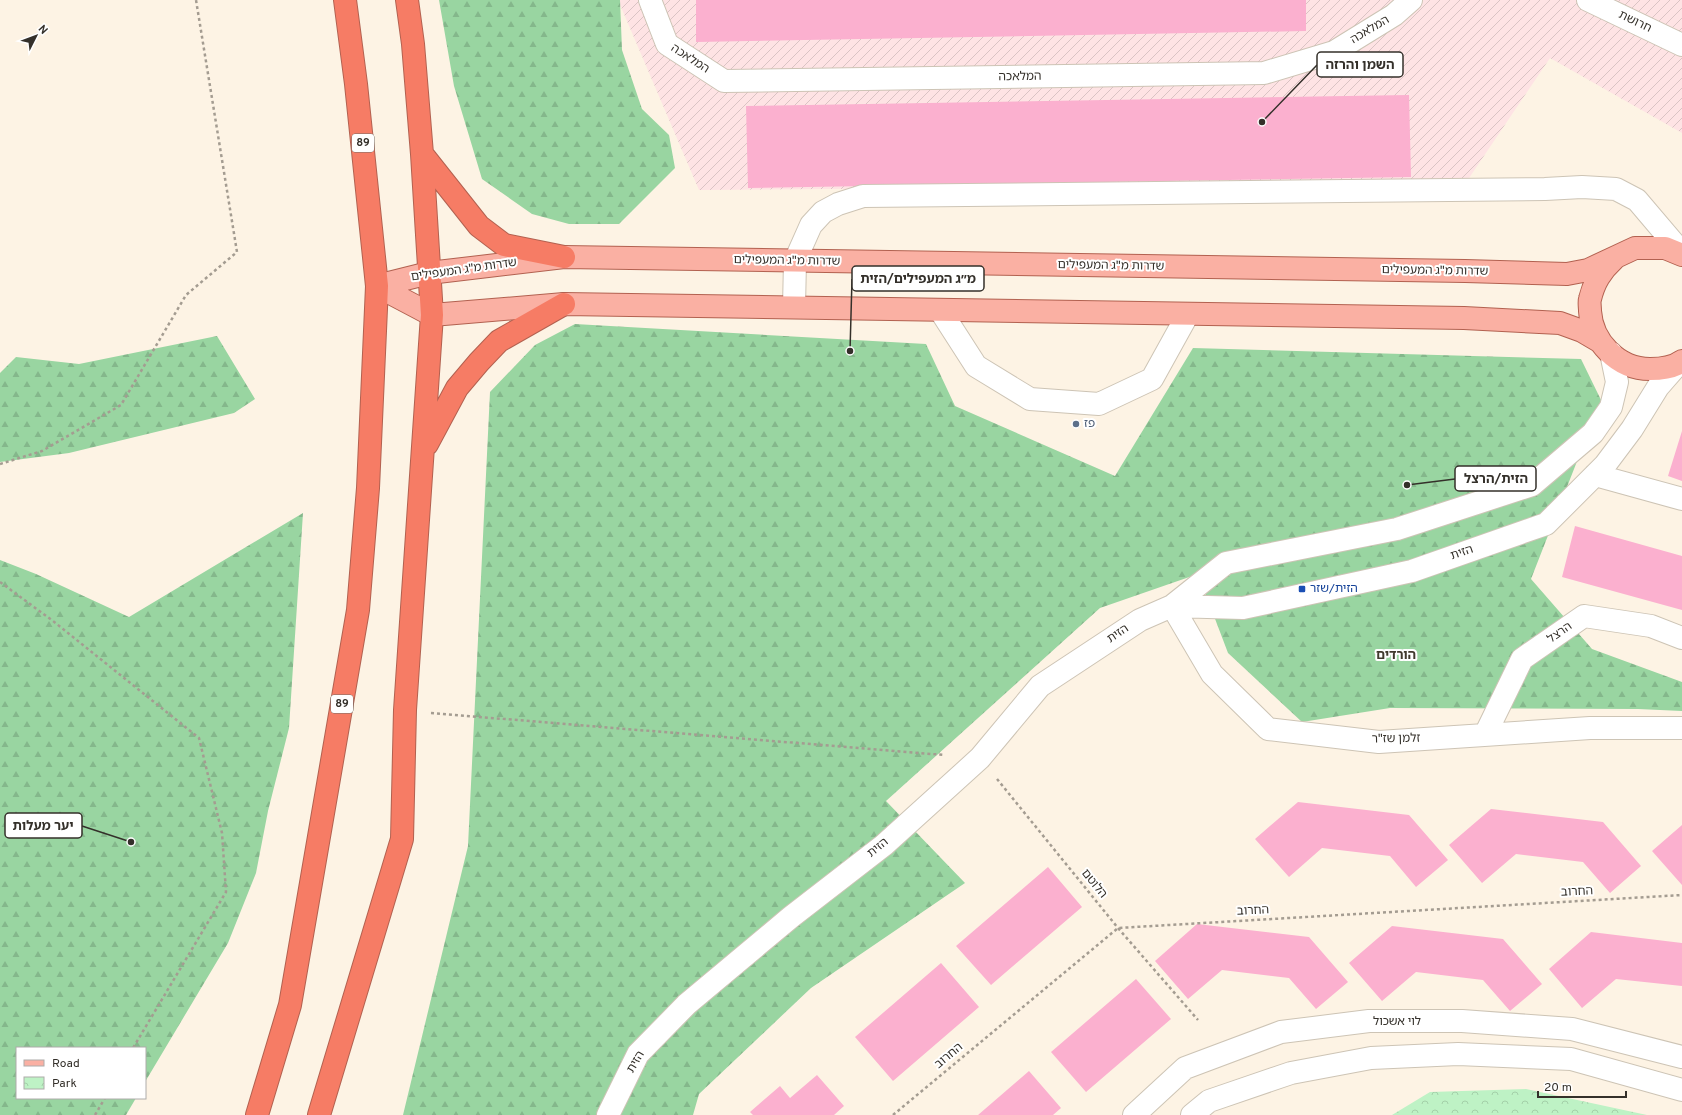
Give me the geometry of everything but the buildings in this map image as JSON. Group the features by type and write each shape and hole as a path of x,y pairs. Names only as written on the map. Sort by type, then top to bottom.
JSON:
{"highway":[{"name":"89","path":"257,1115 290,1005 358,610 368,488 377,286 358,100 345,0"},
{"path":"319,1115 402,839 405,710 432,315 422,154 413,44 407,0"},
{"path":"422,154 479,226 504,245 564,257"},
{"path":"422,454 442,412 456,388 479,362 499,341 564,304"}],"main road":[{"name":"שדרות מ\"ג המעפילים","path":"377,286 429,273 564,257 1566,274 1588,270 1635,248 1666,248 1682,254"},
{"path":"1605,347 1591,321 1590,300 1600,272 1616,257"},
{"name":"שדרות מ\"ג המעפילים","path":"377,286 432,315"},
{"path":"432,315 564,304 1464,318 1560,323 1582,330 1605,347 1620,361 1640,369 1662,369 1680,362"}],"street":[{"name":"המלאכה","path":"650,0 667,44 724,81 1264,73 1334,52 1394,15 1411,0"},
{"name":"חרושת","path":"1588,0 1682,45"},
{"path":"794,307 795,261 811,225 823,212 838,204 863,196 1545,189 1582,187 1616,189 1637,200 1682,254"},
{"path":"940,310 976,366 1030,399 1099,404 1152,379 1188,314"},
{"name":"הזית","path":"608,1115 638,1054 687,1004 791,917 884,845 980,758 1040,686 1140,620 1172,606 1226,563 1397,529 1532,485 1593,433 1611,407 1617,382 1605,347"},
{"name":"הזית","path":"1172,606 1243,608 1412,570 1546,524 1605,465 1632,429 1658,387 1680,362"},
{"path":"1595,475 1682,499"},
{"name":"זלמן שז\"ר","path":"1172,606 1212,674 1268,729 1379,742 1590,728 1682,728"},
{"name":"הרצל","path":"1485,735 1522,659 1584,616 1651,626 1682,638"},
{"name":"לוי אשכול","path":"1134,1115 1185,1068 1281,1032 1369,1021 1462,1022 1572,1029 1682,1057"},
{"path":"1192,1115 1209,1101 1291,1073 1371,1058 1458,1054 1570,1059 1682,1090"}],"path":[{"path":"0,464 42,451 121,405 186,295 237,252 196,0"},
{"path":"0,582 53,621 199,738 222,833 226,892 134,1047"},
{"path":"405,710 980,758"},
{"name":"הלוטם","path":"980,758 1118,928 1198,1020"},
{"name":"החרוב","path":"893,1115 1118,928 1682,895"},
{"path":"95,1115 104,1099"}],"shaded area":[{"path":"618,0 1682,0 1682,133 1550,58 1465,184 699,190"}],"green space":[{"path":"439,0 620,0 622,50 642,109 669,135 675,168 619,224 569,224 532,214 482,179 454,86"},
{"path":"575,324 926,344 955,406 1115,476 1193,348 1581,359 1601,400 1531,579 1592,649 1682,682 1682,711 1638,709 1390,708 1302,722 1228,653 1198,574 1100,608 886,801 965,883 811,988 699,1094 693,1115 403,1115 468,846 490,392 535,345"},
{"path":"217,336 255,399 234,413 69,453 0,462 0,373 16,357 79,364"},
{"path":"303,513 289,728 268,811 256,873 228,943 146,1080 146,1047 16,1047 16,1099 135,1099 126,1115 0,1115 0,560 36,574 129,617"},
{"path":"1526,1089 1647,1115 1392,1115 1430,1092"}],"place":[{"name":"השמן והרזה","path":"1262,122"},
{"name":"מ״ג המעפילים/הזית","path":"850,351"},
{"name":"פז","path":"1076,424"},
{"name":"הזית/הרצל","path":"1407,485"},
{"name":"הזית/שזר","path":"1302,589"},
{"name":"יער מעלות","path":"131,842"}],"district":[{"name":"הורדים","path":"1396,656"}]}
